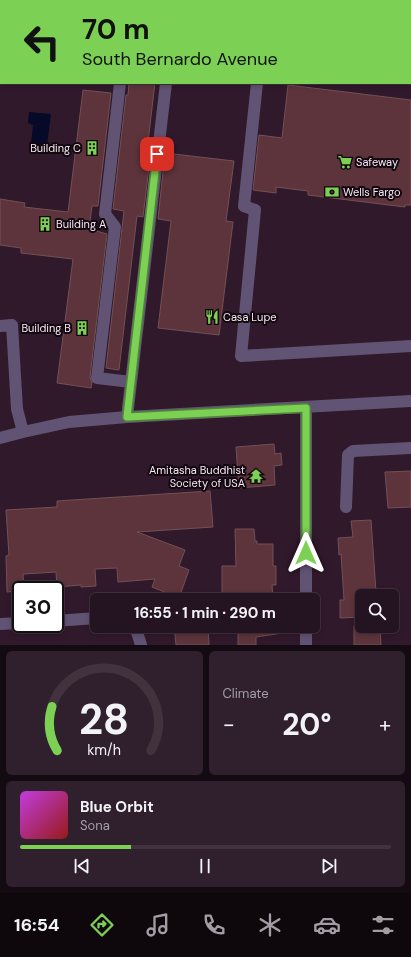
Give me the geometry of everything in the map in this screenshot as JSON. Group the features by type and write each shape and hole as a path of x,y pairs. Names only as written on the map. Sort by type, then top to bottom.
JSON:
{"street":[{"path":"120,84 105,214 115,227 97,378 131,382"},
{"path":"127,417 166,84"},
{"path":"257,84 244,206 255,210 241,356 411,346"},
{"path":"0,326 12,325 17,410 22,432"},
{"path":"0,438 69,422 127,417 411,401"},
{"path":"306,408 306,593"},
{"path":"346,507 348,455 353,451 411,448"},
{"path":"64,620 90,618"},
{"path":"0,624 12,623"},
{"path":"137,633 141,645"},
{"path":"306,633 306,645"}],"water":[{"path":"29,112 51,114 47,145 31,144 33,125 28,123"}],"building":[{"path":"129,84 155,84 147,150 151,151 143,217 137,216 119,370 106,368 124,211 113,209 126,95 128,95"},
{"name":"Safeway","path":"288,85 411,100 411,205 405,205 405,207 308,195 308,191 276,187 276,193 253,190 259,135 282,138"},
{"path":"83,90 111,93 98,206 92,206 89,229 107,234 90,377 92,383 91,388 57,383 73,259 21,253 21,248 0,245 0,199 25,203 24,207 68,212"},
{"path":"165,153 234,161 226,221 233,222 219,335 158,328 171,221 158,219"},
{"name":"Amitasha Buddhist Society of USA","path":"274,444 275,454 281,453 282,465 274,466 275,485 239,488 236,447"},
{"path":"411,471 411,507 388,508 385,472"},
{"path":"210,491 213,527 137,532 185,550 179,566 189,570 181,593 167,593 152,587 155,579 118,582 117,568 95,569 96,586 81,587 81,585 64,586 64,581 57,581 56,572 23,574 23,581 12,581 12,591 7,592 6,556 9,555 6,510 57,507 57,501"},
{"path":"371,520 376,589 355,589 355,617 340,618 340,600 344,600 341,554 339,555 338,538 353,537 351,521"},
{"path":"235,529 254,529 255,541 257,541 257,544 273,544 273,566 276,566 276,585 272,585 273,593 222,593 222,566 236,566"},
{"path":"354,626 355,633 380,633 381,645 354,645"},
{"path":"175,633 208,633 209,645 176,645"},
{"path":"238,633 283,633 256,637 256,645 238,645"}],"place":[{"name":"Building C","path":"92,148"},
{"name":"Safeway","path":"345,162"},
{"name":"Wells Fargo","path":"332,192"},
{"name":"Building A","path":"45,224"},
{"name":"Casa Lupe","path":"212,317"},
{"name":"Building B","path":"82,328"},
{"name":"Amitasha Buddhist Society of USA","path":"256,476"}],"route":[{"path":"157,154 127,417 306,408 306,553"}]}
